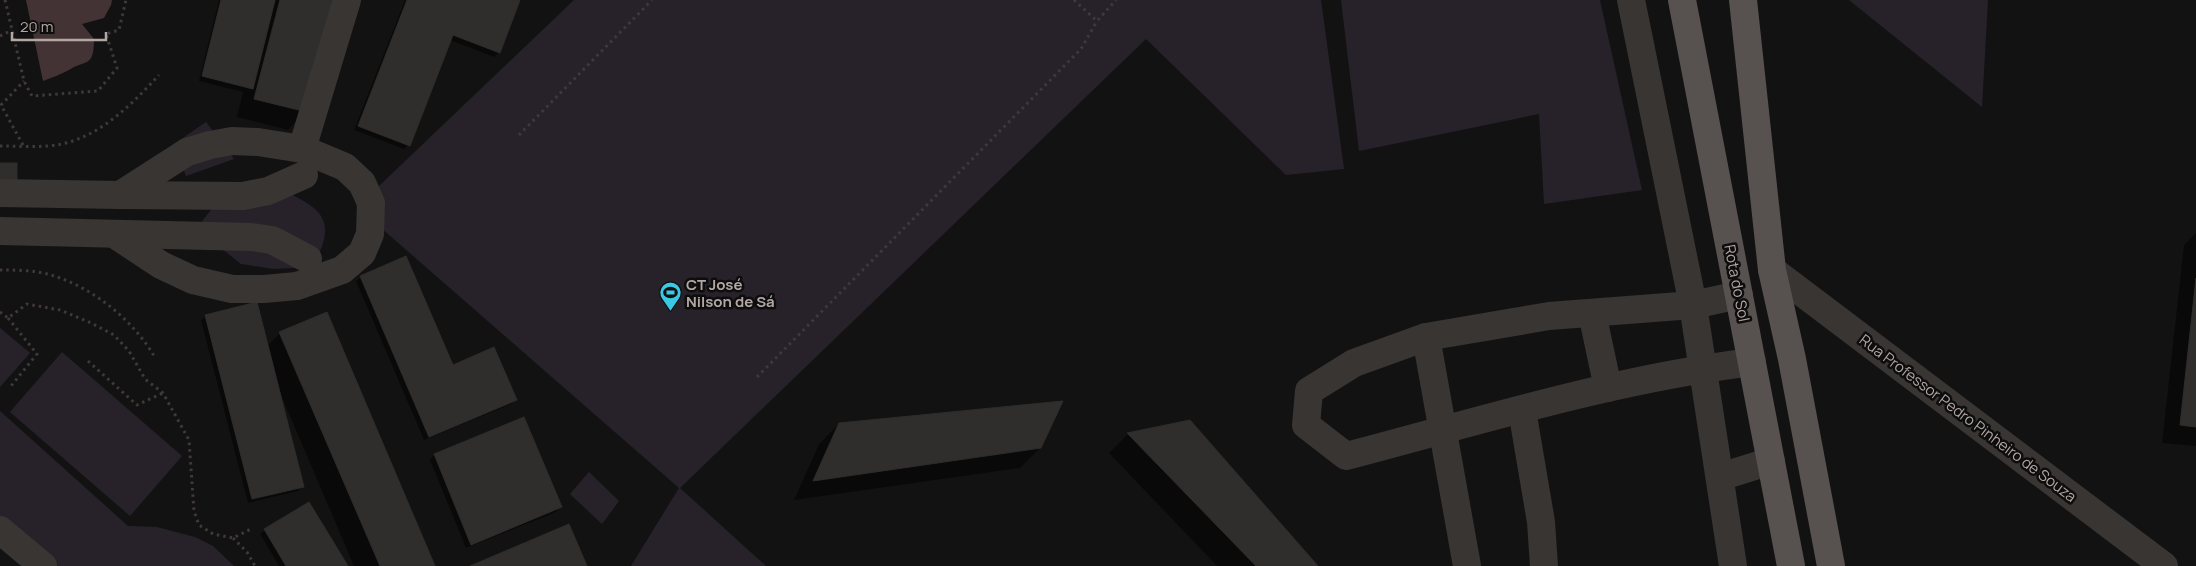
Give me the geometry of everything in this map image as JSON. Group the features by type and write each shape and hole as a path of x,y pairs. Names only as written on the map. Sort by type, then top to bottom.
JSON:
{"main road":[{"name":"Rota do Sol","path":"1682,0 1791,566"},
{"path":"1743,0 1772,270 1792,359 1831,566"}],"street":[{"path":"0,193 243,196 268,191 303,162 347,0"},
{"path":"1631,0 1693,305 1720,477 1727,561"},
{"path":"114,234 176,273 193,280 232,289 264,289 297,286 342,270 362,254 370,234 371,203 362,183 345,166 303,162 258,142 232,141 187,152 120,195"},
{"path":"0,232 251,237 272,240 308,259"},
{"name":"Rua Professor Pedro Pinheiro de Souza","path":"1772,270 2164,566"},
{"path":"1739,295 1693,305 1549,316 1426,337 1354,362 1309,391 1306,425 1346,456 1608,388 1703,368 1752,362"},
{"path":"1592,313 1608,388"},
{"path":"1426,337 1467,566"},
{"path":"1522,410 1541,522 1544,566"},
{"path":"1720,477 1771,461"},
{"path":"0,530 43,566"}],"path":[{"path":"5,0 24,81 32,96 98,91 117,68 106,34 119,30 126,0"},
{"path":"519,135 652,0"},
{"path":"1074,0 1097,21"},
{"path":"757,377 1081,48 1097,21 1116,0"},
{"path":"0,36 12,30"},
{"path":"0,146 62,144 81,138 129,107 159,75"},
{"path":"24,81 1,105 24,146"},
{"path":"0,270 53,275 75,285 96,297 121,316 147,343 154,356"},
{"path":"8,318 27,304 60,310 91,322 114,335 129,351 145,379 163,393 189,440 194,511 199,525 213,534 233,538 248,552 255,566"},
{"path":"0,312 8,318 37,354 10,386"},
{"path":"88,361 137,405 163,393"},
{"path":"233,538 254,528"}],"shaded area":[{"path":"26,0 112,0 104,18 82,24 94,39 94,48 88,62 43,81"},
{"name":"CT José Nilson de Sá","path":"574,0 1321,0 1344,169 1286,175 1146,39 680,488 766,566 631,566 679,488 357,207"},
{"path":"1341,0 1600,0 1642,190 1544,204 1539,114 1359,151"},
{"path":"1849,0 1988,0 1982,107"},
{"path":"206,122 234,159 186,176 174,144"},
{"path":"287,192 315,209 324,223 324,238 312,267 273,269 241,264 206,236 199,225 215,205"},
{"path":"0,328 30,353 0,387"},
{"path":"62,352 182,456 130,516 10,412"},
{"path":"0,411 128,526 157,527 195,537 213,546 234,566 58,566 0,516"},
{"path":"589,472 619,501 602,524 570,494"}],"building":[{"path":"221,0 275,0 253,89 202,76"},
{"path":"280,0 337,0 307,112 254,99"},
{"path":"407,0 520,0 500,53 453,35 410,146 358,126"},
{"path":"0,163 17,163 17,181 0,181"},
{"path":"406,256 453,365 494,347 517,400 429,437 360,276"},
{"path":"2196,278 2196,427 2180,425"},
{"path":"257,302 304,487 252,499 205,315"},
{"path":"327,312 435,566 380,566 279,332"},
{"path":"1063,401 1041,448 813,481 839,423"},
{"path":"524,417 562,507 471,545 434,454"},
{"path":"1190,420 1318,566 1256,566 1127,433"},
{"path":"309,502 348,566 286,566 264,529"},
{"path":"569,524 587,566 470,566"}],"place":[{"name":"CT José Nilson de Sá","path":"670,312"}]}
